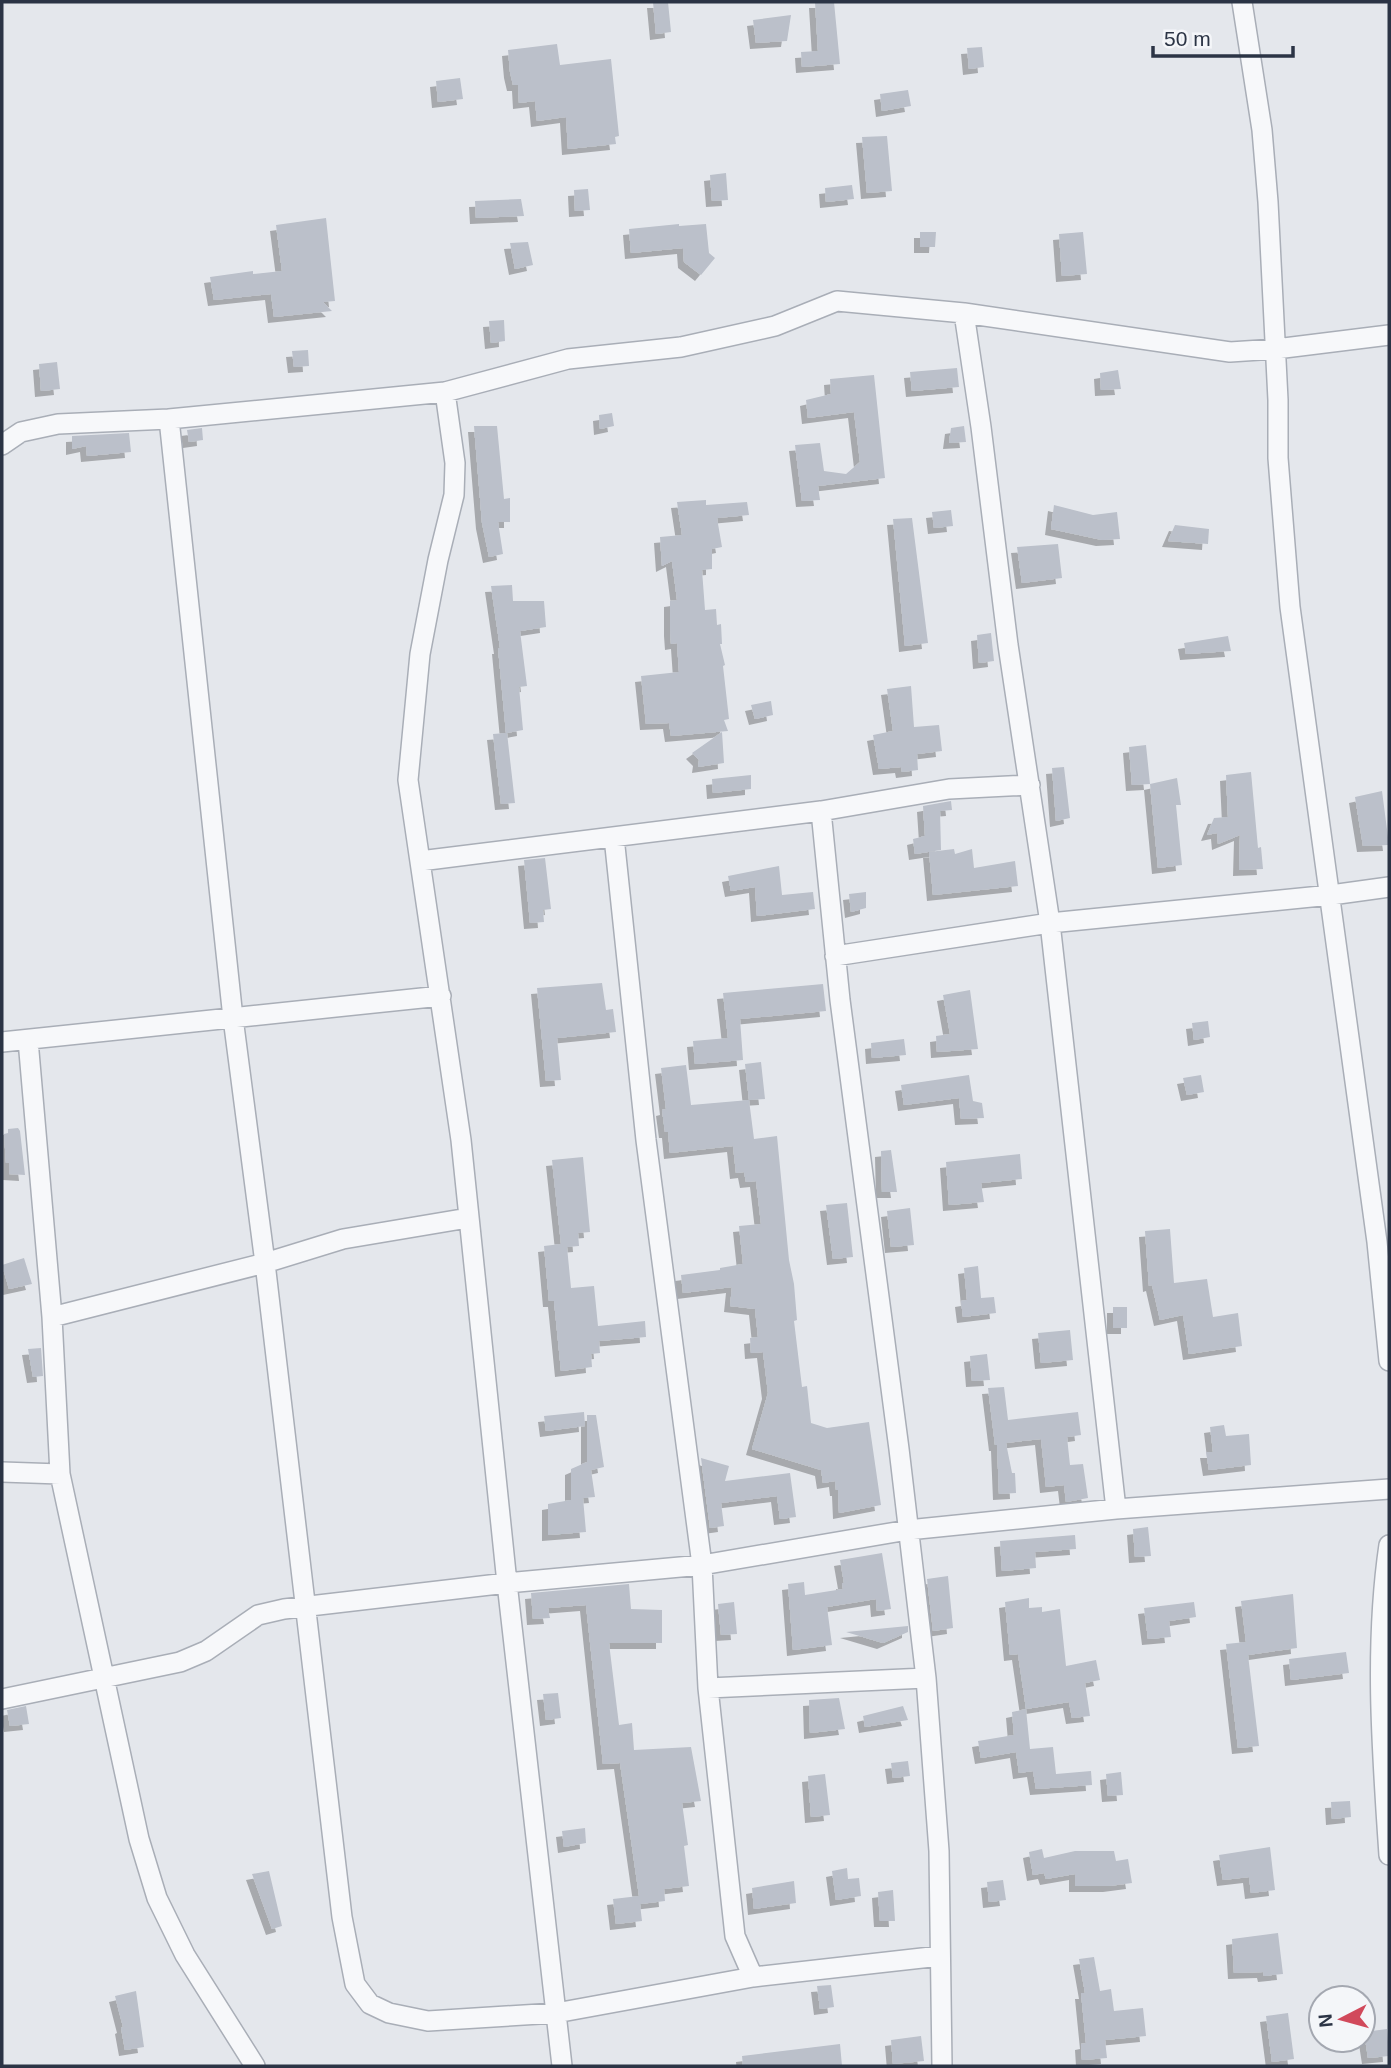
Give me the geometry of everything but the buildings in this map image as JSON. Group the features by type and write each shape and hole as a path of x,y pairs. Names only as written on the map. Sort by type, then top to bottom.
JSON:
{"street":[{"path":"1242,2 1262,130 1276,349 1278,458 1290,607 1377,1242 1389,1361"},
{"path":"2,445 21,432 58,424 169,419 445,393 568,359 681,347 775,326 836,301 964,313 1230,352 1389,335"},
{"path":"964,313 1008,645 1050,922 1116,1509"},
{"path":"445,393 455,463 454,495 420,654 408,780 461,1140 507,1583 562,2066"},
{"path":"169,419 233,1018 265,1263 303,1606 342,1917 355,1984 370,2004 389,2013 428,2021 556,2013 753,1977 940,1956"},
{"path":"420,861 821,811 949,789 1030,785"},
{"path":"821,811 835,956 926,1678 939,1851 942,2066"},
{"path":"614,837 646,1140 702,1565 708,1688 735,1936 753,1977"},
{"path":"835,956 1050,922 1389,887"},
{"path":"2,1042 441,996"},
{"path":"28,1040 52,1317 60,1474 139,1839 157,1898 185,1955 255,2066"},
{"path":"52,1317 265,1263 343,1239 468,1218"},
{"path":"2,1472 60,1474"},
{"path":"2,1699 180,1661 206,1651 258,1615 303,1606 702,1565 908,1530 1116,1509 1389,1489"},
{"path":"1389,1545 1381,1616 1382,1745 1389,1855"},
{"path":"708,1688 926,1678"}]}
